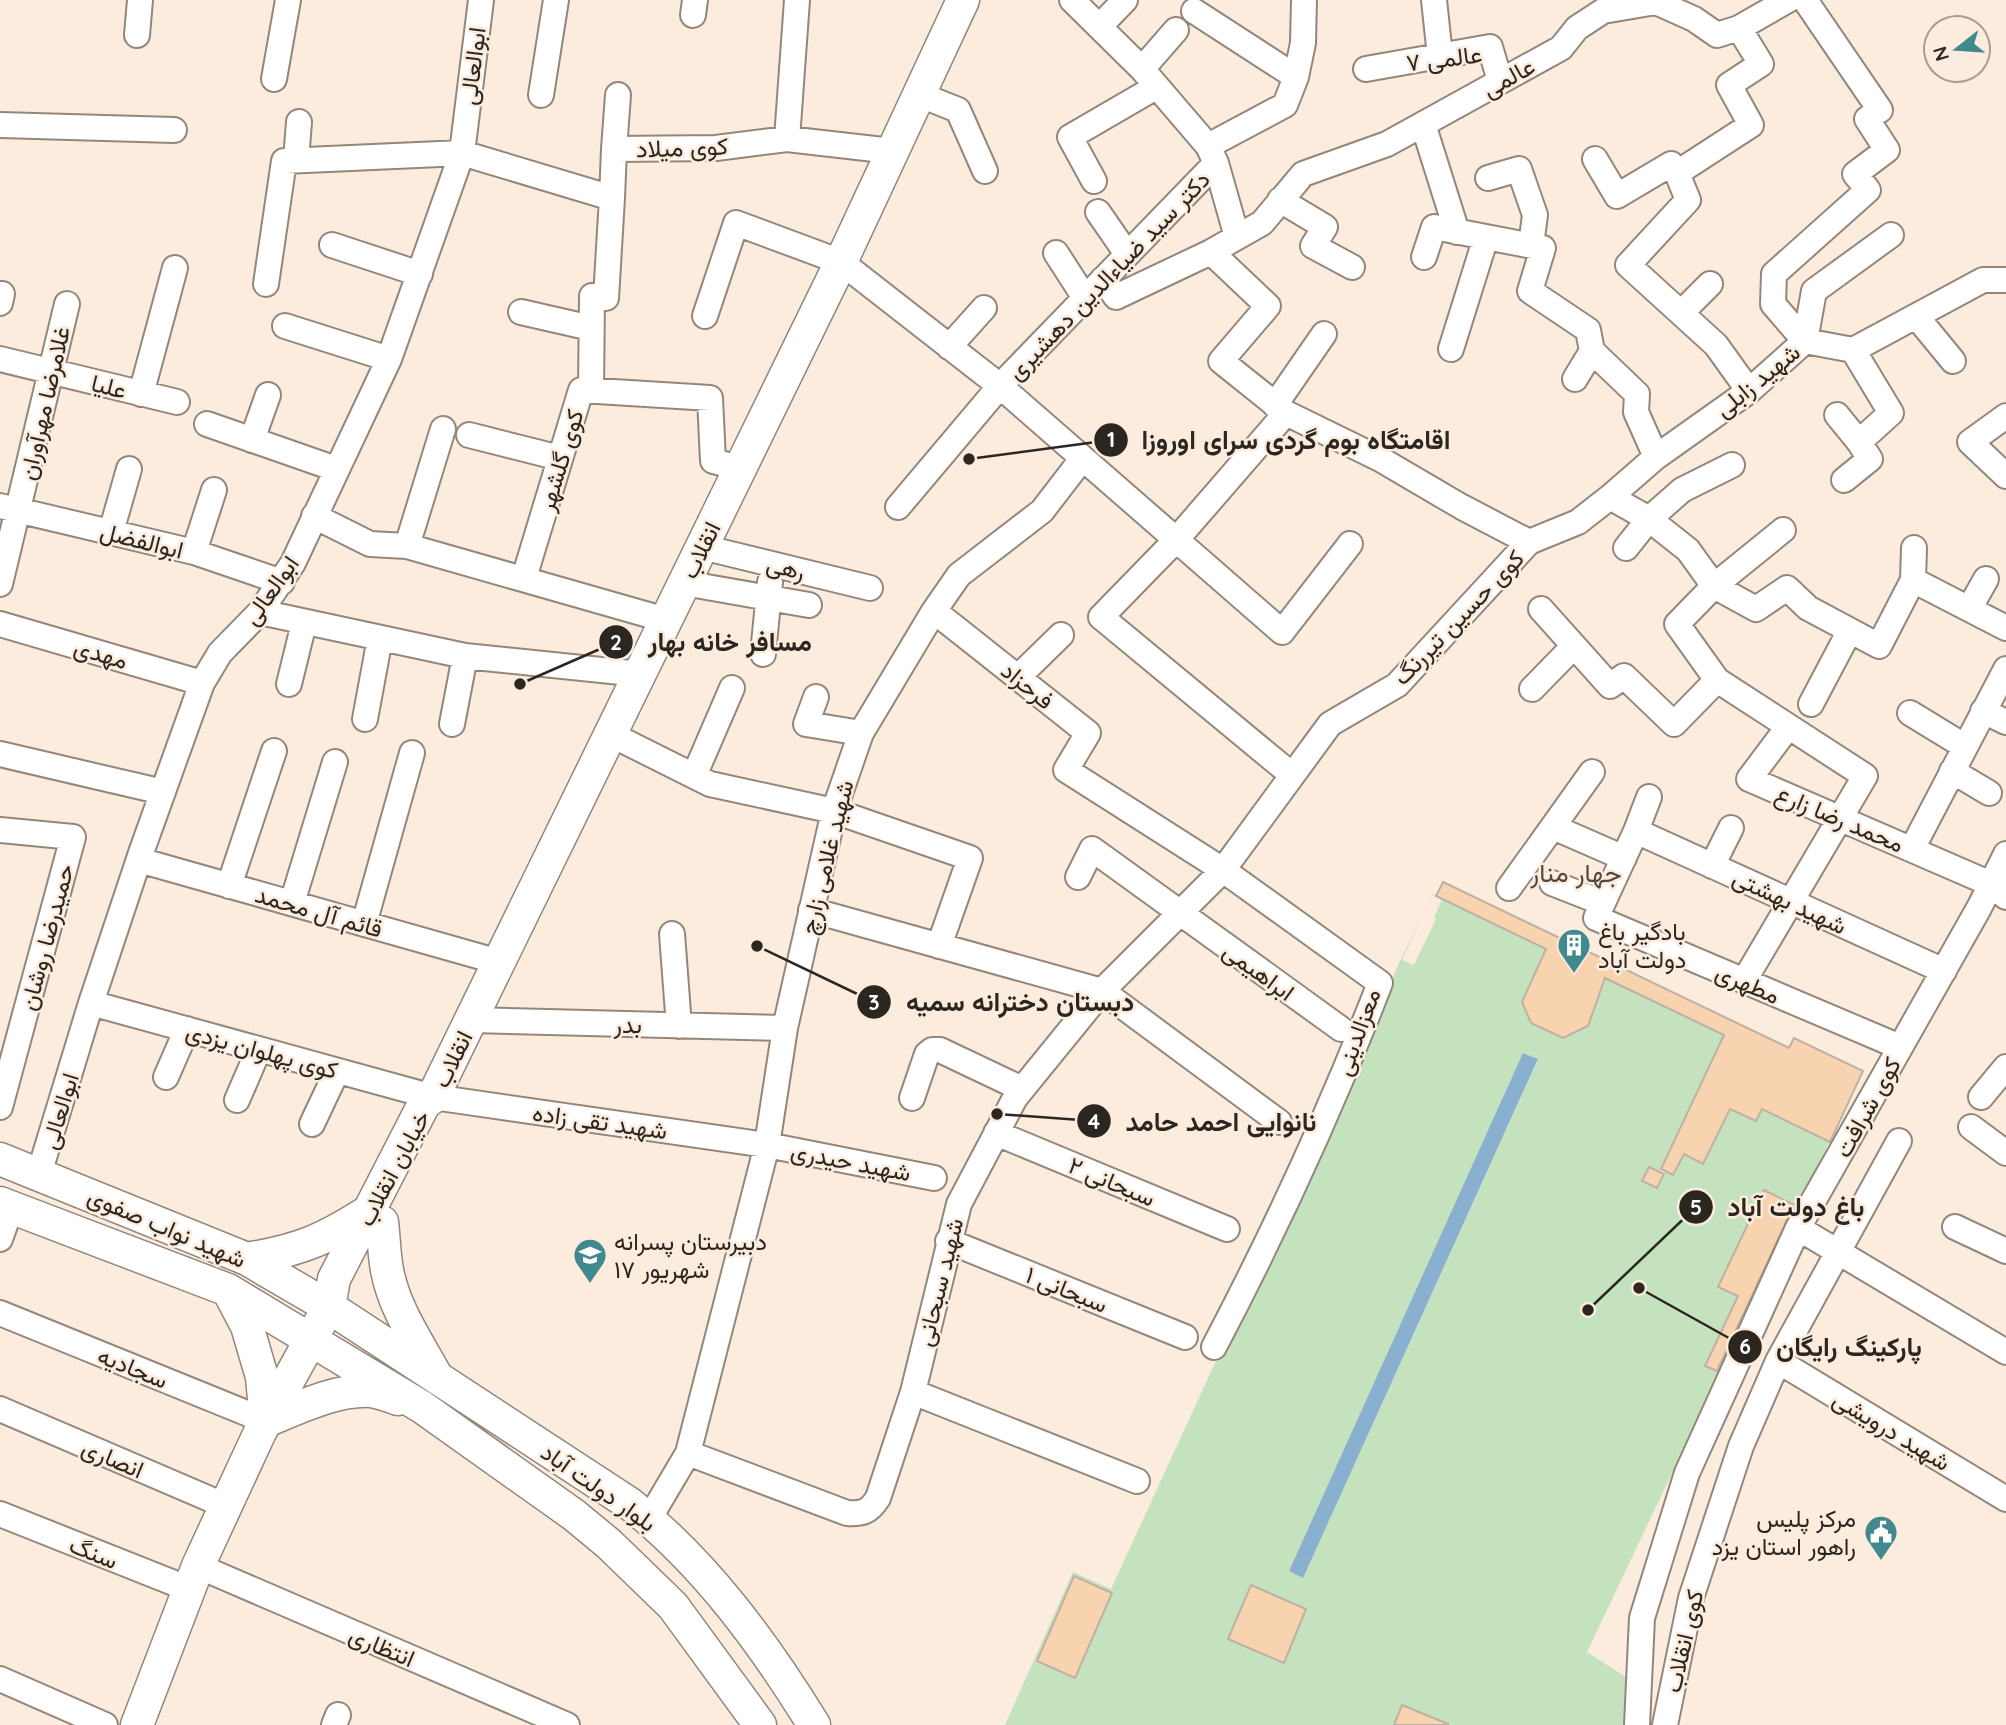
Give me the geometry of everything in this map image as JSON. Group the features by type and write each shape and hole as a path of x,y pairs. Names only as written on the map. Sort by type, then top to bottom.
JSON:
{"main road":[{"name":"انقلاب","path":"433,1097 841,262 963,0"},
{"name":"خیابان انقلاب","path":"137,1725 193,1578 266,1421 329,1307 334,1279 376,1216 424,1104 433,1097"},
{"name":"شهید نواب صفوی","path":"0,1158 247,1259 329,1307"},
{"name":"شهید نواب صفوی","path":"6,1205 228,1290 311,1338"},
{"path":"247,1259 288,1252 376,1216 395,1298 438,1378"},
{"path":"228,1290 247,1326 262,1377 266,1421 308,1404 349,1392 373,1391 422,1407"},
{"name":"بلوار دولت آباد","path":"329,1307 639,1512 715,1586 790,1687 814,1725"},
{"name":"بلوار دولت آباد","path":"311,1338 422,1407 574,1515 609,1544 673,1606 760,1725"},
{"path":"609,1544 602,1526 607,1511 612,1506 639,1512"}],"street":[{"path":"137,35 140,0"},
{"path":"274,79 288,0"},
{"name":"ابوالعالی","path":"39,1174 91,1003 202,683 220,653 260,612 293,563 389,359 462,153 481,0"},
{"path":"541,95 556,0"},
{"path":"787,139 797,0"},
{"path":"1072,0 1149,78 1212,154 1237,237 1212,252 1116,297 1103,279"},
{"path":"1100,26 1125,0"},
{"name":"دکتر سید ضیاءالدین دهشیری","path":"898,507 1000,386 1127,254 1212,154 1285,105 1296,77 1303,43 1304,0"},
{"path":"1434,0 1440,56"},
{"name":"عالمی","path":"1237,237 1262,223 1303,174 1387,144 1561,48 1577,27 1603,11 1656,2 1693,19 1717,35 1739,28 1788,0"},
{"path":"1804,341 1773,304 1774,275 1868,190 1855,174 1887,150 1867,119 1880,110 1805,0"},
{"path":"1194,11 1296,77"},
{"path":"1677,173 1751,125 1729,85 1760,64 1739,28"},
{"path":"1094,181 1070,137 1149,78 1176,30"},
{"name":"عالمی ۷","path":"1366,69 1490,47 1500,81"},
{"path":"918,94 958,110 985,171"},
{"path":"614,149 618,95"},
{"path":"296,160 299,122"},
{"path":"1423,124 1457,232"},
{"path":"0,125 174,130"},
{"name":"کوی میلاد","path":"591,328 592,296 606,298 614,149 716,148 787,139 891,151"},
{"path":"266,284 284,160 462,153 612,198"},
{"path":"1595,159 1617,196 1671,164 1677,173 1688,200 1628,265 1716,345 1749,391"},
{"path":"1488,178 1519,169 1535,215 1531,246"},
{"path":"1280,201 1325,227 1313,246 1352,267"},
{"path":"1098,212 1127,254"},
{"path":"705,316 736,223 841,262 1000,386 1282,632 1350,544"},
{"path":"1424,257 1434,227 1543,248 1530,291 1588,330 1592,351 1637,394 1636,412 1656,457"},
{"path":"1804,341 1814,291 1891,235"},
{"path":"1451,349 1486,237"},
{"path":"332,245 420,274"},
{"name":"کوی حسین تیررنگ","path":"1212,252 1268,306 1221,361 1280,409 1380,459 1529,542 1396,685 1330,724 1223,870"},
{"path":"1056,253 1085,298"},
{"path":"141,394 175,268"},
{"path":"1859,442 1891,413 1853,350 1983,280 2006,280"},
{"path":"1681,313 1710,284"},
{"name":"غلامرضا مهرآوران","path":"0,584 9,508 52,371 67,304"},
{"path":"949,347 984,308"},
{"path":"521,312 591,328 591,391"},
{"path":"1916,316 1953,361"},
{"path":"285,326 389,359"},
{"path":"1292,775 1101,617 1176,540 1280,409 1324,334"},
{"name":"شهید زابلی","path":"1529,542 1578,522 1656,457 1749,391 1804,341 1853,350"},
{"path":"1575,379 1592,351"},
{"name":"علیا","path":"0,359 177,402"},
{"name":"کوی گلشهر","path":"524,578 581,390 710,398 713,461 740,468"},
{"path":"252,440 268,395"},
{"path":"1837,415 1870,459 1844,480"},
{"path":"2006,416 1970,442 2006,476"},
{"path":"207,424 336,469"},
{"path":"407,546 443,429"},
{"path":"469,435 560,458"},
{"name":"شهید غلامی زارچ","path":"688,1453 767,1145 785,1028 834,811 861,733 934,611 959,575 1042,511 1082,459"},
{"path":"1626,548 1649,519 1682,490 1732,465"},
{"path":"111,532 130,468"},
{"path":"194,552 214,490"},
{"path":"1610,497 1649,519 1688,550 1714,586 1756,609 1787,588 1808,608 1878,646 1913,580 1914,548"},
{"name":"ابوالفضل","path":"9,508 194,552 282,582"},
{"path":"314,516 370,544 407,546 666,620"},
{"path":"1744,981 1865,776 1717,680 1677,624 1714,586 1783,530"},
{"name":"رهی","path":"702,547 870,588"},
{"path":"763,654 772,564"},
{"path":"1969,609 1986,579"},
{"path":"1913,580 2006,628"},
{"path":"684,583 809,605"},
{"path":"1541,610 1610,686 1624,676 1674,724 1717,680"},
{"name":"فرحزاد","path":"934,611 1088,733 1066,770"},
{"path":"260,612 465,656 640,674"},
{"path":"289,684 304,623"},
{"name":"مهدی","path":"0,624 202,683"},
{"path":"1811,704 1849,632"},
{"path":"1018,677 1061,635"},
{"path":"365,719 380,638"},
{"path":"1532,689 1574,646"},
{"path":"452,724 465,656"},
{"path":"1912,849 2006,669"},
{"path":"694,776 732,688"},
{"path":"816,697 806,724 861,733"},
{"path":"1983,711 2006,722"},
{"path":"1910,713 1964,746"},
{"name":"محمد رضا زارع","path":"1788,727 1749,779 1912,849 1998,890"},
{"path":"610,734 710,784 834,811 970,858 939,946"},
{"path":"229,886 274,751"},
{"path":"0,754 163,792"},
{"path":"364,924 412,754"},
{"path":"292,904 335,762"},
{"name":"معزالدینی","path":"1066,770 1223,870 1380,983 1357,1042 1265,1249 1214,1347"},
{"path":"1952,771 1989,793"},
{"path":"1509,888 1592,772"},
{"path":"1600,911 1649,797"},
{"path":"1553,827 1624,858"},
{"path":"1712,866 1731,828"},
{"name":"حمیدرضا روشان","path":"0,830 73,837 0,1108"},
{"name":"شهید بهشتی","path":"1636,831 1944,971"},
{"name":"ابراهیمی","path":"1078,877 1093,849 1340,1029"},
{"name":"کوی شرافت","path":"1637,1725 1642,1618 1687,1473 1798,1228 1944,971 1998,890 2006,854"},
{"name":"قائم آل محمد","path":"139,860 499,962"},
{"name":"شهید سبحانی","path":"688,1453 847,1513 860,1514 871,1510 878,1498 913,1392 959,1204 996,1133 1022,1089 1102,991 1223,870"},
{"name":"مطهری","path":"1552,883 1600,911 1744,981 1900,1047"},
{"path":"811,910 1102,991 1279,1122"},
{"path":"672,934 679,1026"},
{"name":"کوی پهلوان یزدی","path":"91,1003 433,1097"},
{"name":"بدر","path":"471,1020 785,1028"},
{"path":"166,1077 187,1029"},
{"path":"237,1100 259,1049"},
{"path":"912,1098 927,1054 932,1050 940,1050 1022,1089"},
{"path":"1981,1097 2006,1067"},
{"path":"312,1124 337,1071"},
{"name":"شهید تقی زاده","path":"433,1097 767,1145"},
{"path":"1971,1127 2006,1153"},
{"name":"سبحانی ۲","path":"996,1133 1227,1229"},
{"name":"کوی انقلاب","path":"1665,1725 1691,1598 1741,1446 1778,1361 1899,1141"},
{"name":"شهید حیدری","path":"767,1145 934,1178"},
{"path":"0,1239 6,1205"},
{"path":"1955,1227 2006,1251"},
{"path":"1798,1228 2006,1352"},
{"name":"سبحانی ۱","path":"948,1241 1185,1336"},
{"name":"سجادیه","path":"0,1313 266,1421"},
{"name":"شهید درویشی","path":"1778,1361 2006,1499"},
{"path":"913,1392 1137,1480"},
{"name":"انصاری","path":"0,1409 226,1506"},
{"path":"639,1512 688,1453"},
{"name":"سنگ","path":"0,1514 193,1578"},
{"name":"انتظاری","path":"193,1578 567,1725"},
{"path":"0,1679 105,1725"}],"green space":[{"path":"1443,881 1676,994 1443,882 1436,896"},
{"path":"1442,899 1724,1035 1660,1171 1664,1174 1665,1171 1674,1175 1684,1154 1704,1164 1730,1109 1762,1109 1829,1142 1736,1339 1744,1321 1735,1317 1726,1320 1705,1365 1720,1373 1587,1652 1629,1679 1628,1725 1442,1725 1402,1706 1394,1725 1005,1725 1073,1572 1111,1589 1424,911 1402,960 1414,965 1436,919 1434,918","holes":["1524,1053 1538,1060 1303,1577 1289,1571","1764,1190 1798,1207 1752,1303 1718,1287"]},
{"path":"1863,1071 1830,1142 1829,1142"}],"water":[{"path":"1523,1053 1538,1059 1303,1578 1289,1571"}],"building":[{"path":"1443,882 1789,1048 1794,1038 1863,1071 1830,1142 1762,1109 1756,1121 1730,1109 1703,1164 1684,1154 1673,1175 1661,1169 1724,1035 1605,978 1588,1026 1563,1038 1531,1023 1522,1002 1546,949 1436,896"},
{"path":"1649,1167 1664,1174 1657,1188 1642,1181"},
{"path":"1764,1190 1794,1205 1717,1371 1705,1366 1738,1296 1718,1287"},
{"path":"1074,1576 1112,1593 1075,1678 1037,1661"},
{"path":"1251,1585 1306,1609 1284,1663 1228,1639"},
{"path":"1402,1705 1448,1724 1448,1725 1394,1725"}],"place":[{"name":"اقامتگاه بوم گردی سرای اوروزا","path":"969,459"},
{"name":"مسافر خانه بهار","path":"520,684"},
{"name":"دبستان دخترانه سمیه","path":"757,946"},
{"name":"بادگیر باغ دولت آباد","path":"1574,975"},
{"name":"نانوایی احمد حامد","path":"997,1114"},
{"name":"دبیرستان پسرانه ۱۷ شهریور","path":"590,1285"},
{"name":"پارکینگ رایگان","path":"1639,1288"},
{"name":"باغ دولت آباد","path":"1588,1310"},
{"name":"مرکز پلیس راهور استان یزد","path":"1881,1562"}],"district":[{"name":"جهار منار","path":"1576,872"}]}
